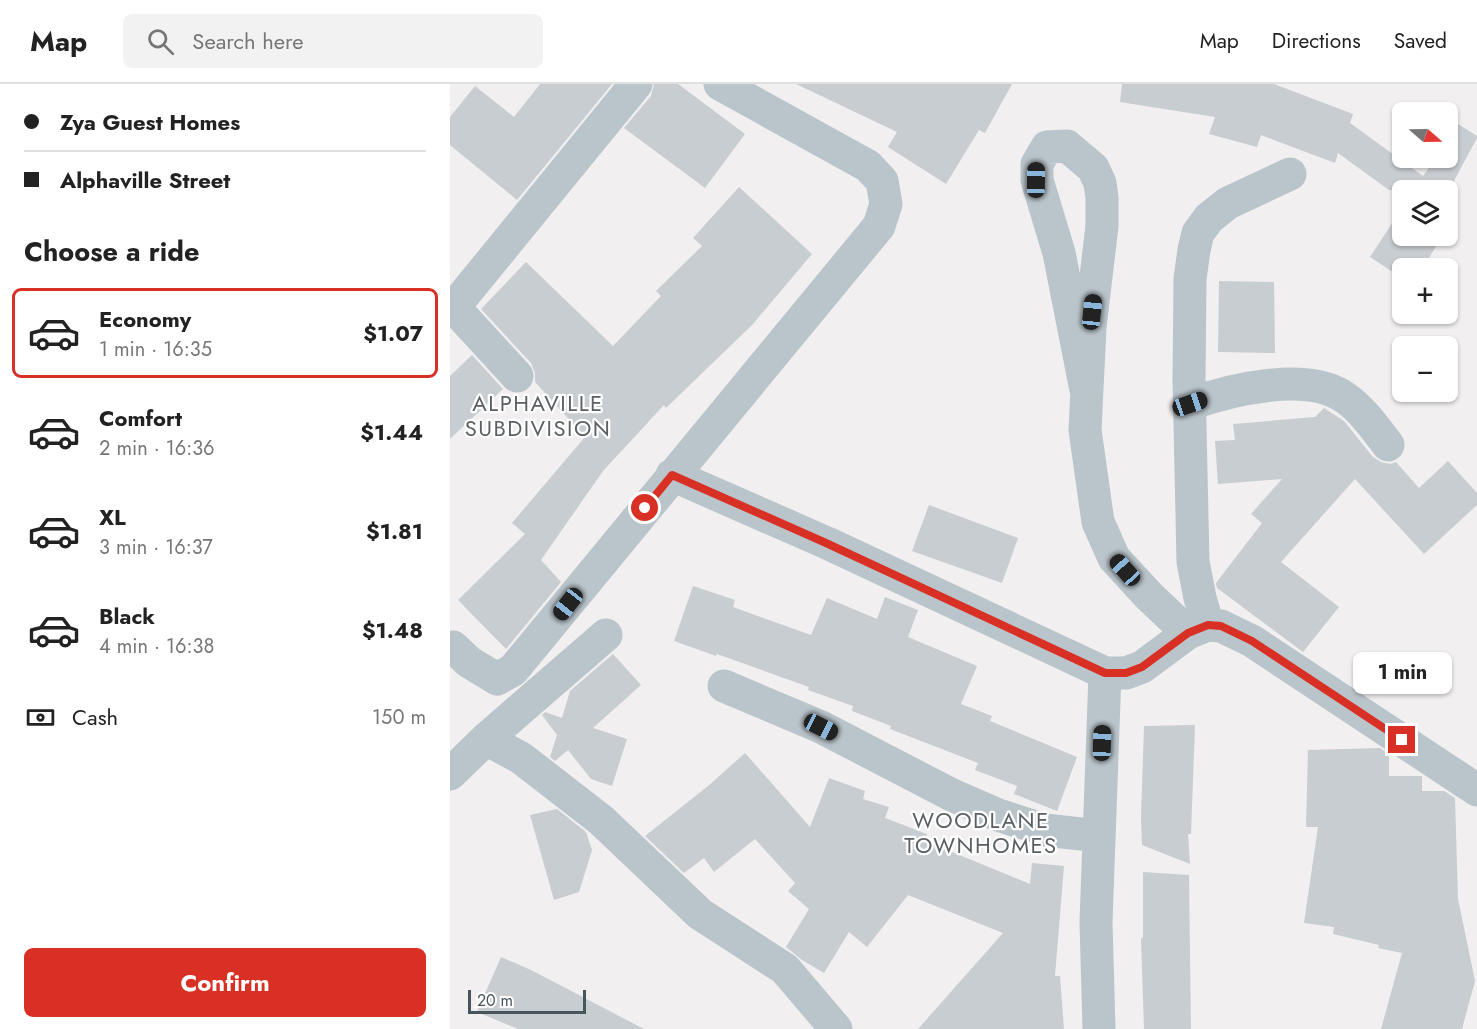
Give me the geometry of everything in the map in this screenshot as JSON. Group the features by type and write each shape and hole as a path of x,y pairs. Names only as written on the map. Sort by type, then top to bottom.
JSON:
{"street":[{"path":"517,376 452,305 636,84"},
{"path":"453,647 469,662 497,680 513,670 879,226 886,204 882,181 868,166 720,84"},
{"path":"1086,390 1059,253 1036,180 1037,164 1047,147 1067,146 1093,168 1100,183 1102,226 1090,327 1085,430 1098,522 1114,558 1149,596 1198,629"},
{"path":"1198,629 1200,598 1193,562 1190,404 1190,279 1194,250 1198,233 1209,218 1228,203 1290,174"},
{"path":"1190,404 1230,392 1264,387 1296,385 1318,387 1345,397 1364,414 1388,445"},
{"path":"672,475 826,543 1105,673 1126,673 1142,667 1198,629 1221,626 1252,641 1477,790"},
{"path":"450,774 486,739 606,635"},
{"path":"1099,1029 1096,922 1105,673"},
{"path":"724,686 821,727 952,795 998,815 1045,830 1099,836"},
{"path":"486,739 521,758 601,820 700,914 785,969 836,1029"}],"building":[{"path":"540,84 612,84 517,200 450,145 450,117 475,86 514,117"},
{"path":"654,84 678,84 745,134 705,188 624,128 651,96"},
{"path":"796,84 1012,84 985,133 979,130 946,184 888,147 897,132"},
{"path":"1122,84 1274,84 1353,114 1350,123 1392,153 1392,168 1412,168 1423,176 1429,168 1458,168 1458,124 1477,138 1454,180 1392,180 1392,190 1389,190 1338,153 1335,163 1261,135 1257,147 1209,134 1215,117 1120,102"},
{"path":"739,187 812,254 752,325 666,408 664,405 603,471 541,560 561,582 506,649 458,600 525,534 512,523 585,437 535,382 535,373 531,363 481,309 526,262 613,346 661,296 656,291 702,246 693,238"},
{"path":"1392,223 1392,246 1436,246 1429,258 1392,258 1392,271 1370,257"},
{"path":"1219,281 1274,282 1275,353 1218,352"},
{"path":"472,355 503,389 450,439 450,376"},
{"path":"1324,408 1344,421 1373,457 1390,464 1396,462 1419,488 1448,461 1477,493 1477,505 1424,554 1355,479 1281,562 1339,607 1303,652 1217,588 1216,583 1262,523 1251,514 1282,479 1218,484 1215,441 1235,440 1233,424 1315,417"},
{"path":"929,505 1018,538 1002,583 912,551"},
{"path":"693,586 735,600 733,607 811,635 827,598 877,619 885,597 918,610 908,637 977,666 961,704 992,716 990,721 1077,757 1057,811 1014,794 1017,786 975,770 978,763 890,729 891,726 852,711 853,706 808,690 809,687 674,641"},
{"path":"613,654 641,685 593,728 627,739 612,786 591,779 568,750 555,761 550,757 557,735 542,715 545,712 562,718 570,691"},
{"path":"1195,725 1191,834 1188,834 1190,864 1142,845 1144,726"},
{"path":"1380,748 1389,754 1389,776 1422,776 1422,791 1444,791 1455,798 1458,899 1475,981 1462,1029 1381,1029 1402,953 1333,934 1334,927 1304,923 1318,827 1306,827 1308,750"},
{"path":"745,753 810,827 829,778 865,791 863,799 889,807 885,818 927,834 925,841 1030,884 1032,863 1064,866 1055,976 1060,976 1064,1029 918,1029 1003,933 908,895 867,947 849,932 824,973 786,947 809,909 788,891 795,883 755,839 714,872 704,858 684,873 645,836"},
{"path":"557,809 586,832 592,850 579,892 554,900 530,815"},
{"path":"1143,872 1189,875 1191,1029 1144,1029 1141,938 1143,938"},
{"path":"501,957 531,970 644,1029 518,1029 477,1012"}],"district":[{"name":"ALPHAVILLE SUBDIVISION","path":"538,416"},
{"name":"WOODLANE TOWNHOMES","path":"981,832"}],"route":[{"path":"645,508 672,475 826,543 1077,662 1105,673 1126,673 1142,667 1188,633 1208,625 1221,626 1252,641 1402,740"}]}
